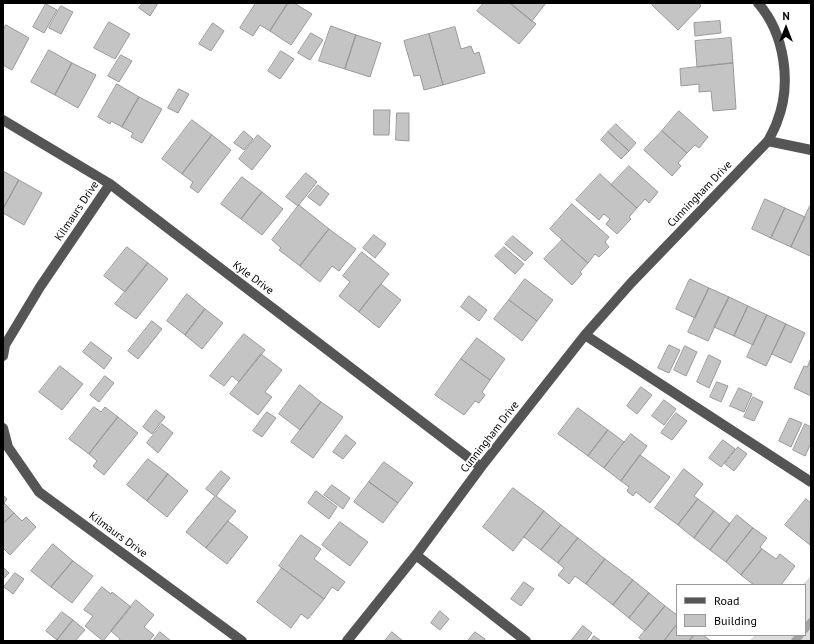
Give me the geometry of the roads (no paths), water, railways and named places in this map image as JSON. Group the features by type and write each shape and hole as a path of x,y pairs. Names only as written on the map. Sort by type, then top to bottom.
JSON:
{"street":[{"name":"Cunningham Drive","path":"348,641 416,556 481,467 585,335 631,283 768,141 778,121 783,99 785,76 782,50 774,28 764,10 758,3"},
{"name":"Kyle Drive","path":"3,120 110,184 481,467"},
{"path":"768,141 811,150"},
{"name":"Kilmaurs Drive","path":"3,356 6,345 40,287 110,184"},
{"path":"585,335 811,482"},
{"name":"Kilmaurs Drive","path":"3,428 8,447 39,492 242,641"},
{"path":"416,556 526,641"}],"waterway":[{"path":"806,628 811,622"},
{"path":"795,641 799,636"}]}
